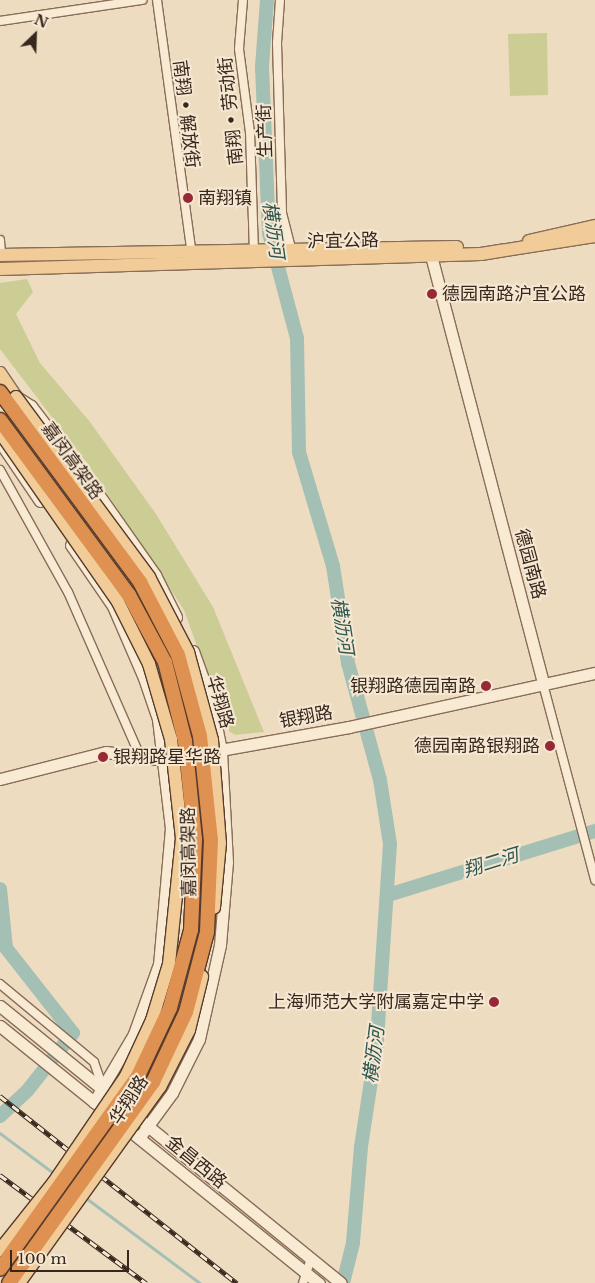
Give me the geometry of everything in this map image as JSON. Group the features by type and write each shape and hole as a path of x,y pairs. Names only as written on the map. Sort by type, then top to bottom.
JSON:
{"highway":[{"name":"嘉闵高架路","path":"0,392 140,582 178,655 200,736 211,840 207,932 186,1012 153,1082 9,1283"},
{"name":"嘉闵高架路","path":"0,420 129,595 164,662 185,741 195,839 191,930 170,1008 138,1076 0,1269"}],"main road":[{"name":"沪宜公路","path":"429,252 524,242 595,226"},
{"name":"沪宜公路","path":"0,268 260,253 527,250 595,236"},
{"name":"德园南路","path":"429,252 543,684"},
{"name":"沪宜公路","path":"0,254 192,256"},
{"name":"华翔路","path":"0,372 16,397 149,577 188,652 212,740 220,843 212,935 189,1030 154,1095 19,1283"},
{"path":"16,397 31,406 155,574 192,648 211,701 221,750 227,862 220,945 199,1039 150,1126 139,1138"},
{"name":"华翔路","path":"0,432 118,602 149,664 171,738 182,838 169,964 152,1020 126,1076 54,1182 0,1250"},
{"path":"0,442 113,606 147,686 164,760 171,828 159,964 134,1034 94,1102"},
{"name":"银翔路","path":"0,778 106,752 164,760 221,750 379,720 595,673"},
{"name":"金昌西路","path":"0,1006 69,1060 341,1283"},
{"name":"金昌西路","path":"0,1026 310,1279"}],"street":[{"path":"0,21 142,0"},
{"name":"南翔 • 解放街","path":"156,0 192,256"},
{"name":"南翔 • 劳动街","path":"244,0 239,49 250,132 260,253"},
{"name":"生产街","path":"280,0 277,43 282,214 288,254"},
{"path":"0,240 0,254"},
{"path":"0,470 68,592 140,756"},
{"name":"德园南路","path":"543,684 595,880"},
{"path":"0,984 94,1062 103,1088"},
{"path":"310,1279 313,1260"}],"green space":[{"path":"547,33 548,95 510,96 508,34"},
{"path":"27,279 33,292 16,314 40,363 90,422 156,514 213,607 264,732 235,735 227,730 184,610 87,463 0,349 0,283"}],"waterway":[{"name":"横沥河","path":"267,0 262,67 269,233 297,338 299,452 333,566 348,663 380,780 390,844 377,1042 361,1147 353,1243 343,1283"},
{"name":"翔二河","path":"388,895 595,831"},
{"path":"0,889 6,948 73,1033 27,1091 0,1116"},
{"path":"0,1133 55,1174"},
{"path":"85,1197 200,1283"}],"railway":[{"path":"0,1096 237,1283"},
{"path":"0,1175 146,1283"}],"place":[{"name":"南翔镇","path":"188,198"},
{"name":"德园南路沪宜公路","path":"432,294"},
{"name":"银翔路德园南路","path":"486,686"},
{"name":"德园南路银翔路","path":"550,746"},
{"name":"银翔路星华路","path":"103,757"},
{"name":"上海师范大学附属嘉定中学","path":"494,1002"}]}
